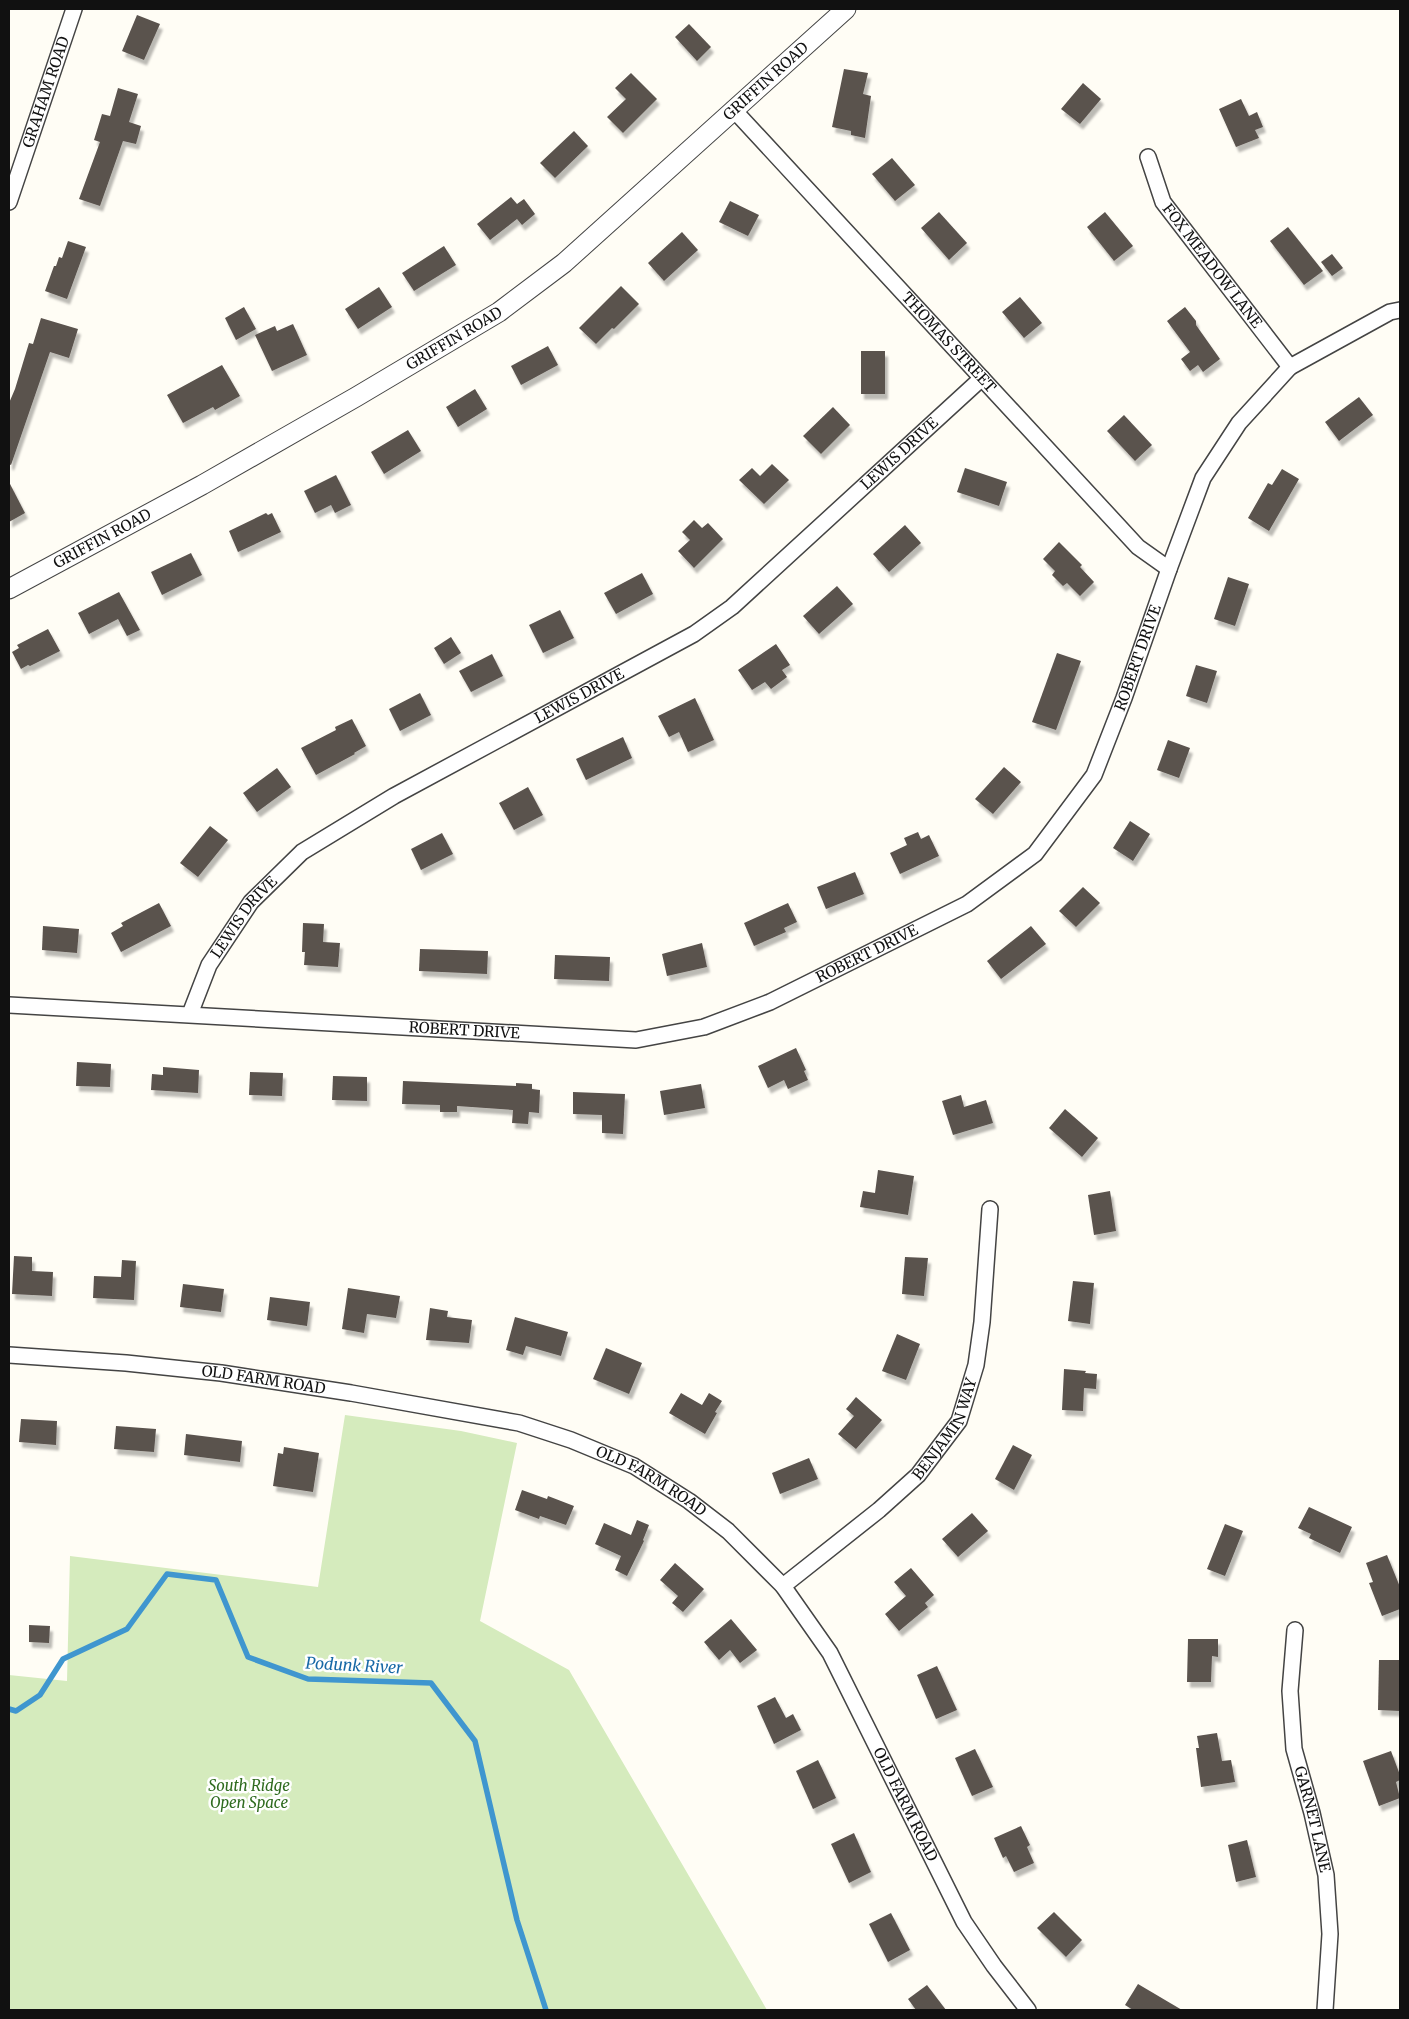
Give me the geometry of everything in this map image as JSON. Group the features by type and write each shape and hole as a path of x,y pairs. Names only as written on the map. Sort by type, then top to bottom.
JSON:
{"street":[{"name":"GRAHAM ROAD","path":"9,202 74,9"},
{"name":"GRIFFIN ROAD","path":"9,589 211,480 499,312 564,263 846,9"},
{"name":"THOMAS STREET","path":"733,110 1138,547 1169,569"},
{"name":"FOX MEADOW LANE","path":"1148,156 1163,202 1290,367"},
{"name":"ROBERT DRIVE","path":"9,1005 636,1040 704,1027 770,1002 967,904 1035,854 1094,775 1124,698 1203,478 1239,423 1290,367 1390,312 1400,310"},
{"name":"LEWIS DRIVE","path":"190,1014 209,965 251,902 302,852 394,796 694,634 732,607 982,378"},
{"name":"BENJAMIN WAY","path":"783,1586 879,1510 918,1475 959,1421 976,1366 982,1322 990,1209"},
{"name":"OLD FARM ROAD","path":"9,1355 126,1362 221,1373 351,1393 519,1423 571,1440 634,1466 689,1501 728,1531 783,1586 830,1653 964,1922 994,1966 1028,2010"},
{"name":"GARNET LANE","path":"1295,1630 1290,1691 1294,1749 1312,1813 1326,1875 1330,1934 1325,2010"}],"green space":[{"name":"South Ridge Open Space","path":"345,1415 461,1431 517,1443 480,1621 569,1670 767,2010 9,2010 9,1675 67,1681 70,1556 318,1587"}],"building":[{"path":"137,15 160,24 144,60 122,51"},
{"path":"689,24 711,47 697,61 675,37"},
{"path":"844,69 868,73 863,94 871,96 865,138 851,135 851,131 832,127"},
{"path":"631,73 657,99 623,133 607,117 626,99 615,88"},
{"path":"1083,83 1101,99 1080,124 1061,109"},
{"path":"118,88 138,94 129,122 141,126 136,144 123,141 100,206 79,199 100,142 94,140 102,114 110,116"},
{"path":"1241,99 1249,116 1257,112 1263,127 1255,130 1259,138 1236,147 1219,109"},
{"path":"574,131 588,146 555,178 540,163"},
{"path":"892,158 915,185 895,201 872,174"},
{"path":"511,197 517,204 524,199 535,214 522,225 517,219 490,240 477,224"},
{"path":"730,201 759,215 748,236 719,222"},
{"path":"939,212 967,243 949,260 921,228"},
{"path":"1105,212 1133,246 1114,261 1087,227"},
{"path":"1288,227 1323,271 1304,285 1270,241"},
{"path":"682,232 698,250 664,281 648,263"},
{"path":"68,241 86,247 67,299 45,291 54,266 56,266 59,257 62,258"},
{"path":"444,246 456,265 414,291 402,273"},
{"path":"1332,254 1343,268 1332,276 1321,262"},
{"path":"621,286 639,304 596,344 579,328"},
{"path":"379,287 392,307 358,329 345,309"},
{"path":"1020,297 1042,323 1024,338 1002,312"},
{"path":"244,307 256,329 236,340 225,318"},
{"path":"1185,307 1220,359 1203,372 1198,365 1190,371 1181,359 1190,352 1167,321"},
{"path":"41,318 78,329 69,358 50,352 11,465 9,464 9,403 29,343 33,344"},
{"path":"293,324 307,355 272,371 255,335 275,326 277,331"},
{"path":"548,346 558,365 521,385 511,366"},
{"path":"861,351 885,351 885,394 861,394"},
{"path":"222,365 240,396 215,410 213,407 183,423 167,395"},
{"path":"475,389 487,409 458,427 446,407"},
{"path":"1359,397 1373,415 1339,441 1325,422"},
{"path":"833,407 850,425 821,454 803,436"},
{"path":"1124,415 1152,445 1135,461 1107,431"},
{"path":"408,430 421,451 384,474 371,452"},
{"path":"772,464 789,480 764,504 739,480 752,468 760,476"},
{"path":"965,468 1007,482 999,506 957,492"},
{"path":"1282,469 1299,479 1269,531 1248,518 1268,483 1272,485"},
{"path":"336,475 351,505 335,513 331,505 315,513 304,491"},
{"path":"9,482 25,513 9,522"},
{"path":"266,513 268,515 272,513 281,532 238,552 229,531"},
{"path":"694,520 702,528 708,523 723,539 694,568 678,551 690,540 682,532"},
{"path":"905,525 921,543 889,572 873,554"},
{"path":"1059,542 1082,565 1080,567 1094,582 1080,596 1067,583 1063,586 1052,575 1055,571 1043,559"},
{"path":"191,553 202,575 162,595 151,572"},
{"path":"642,573 653,594 616,614 604,593"},
{"path":"1228,577 1249,584 1235,626 1214,619"},
{"path":"837,586 853,604 819,634 803,616"},
{"path":"119,592 140,630 127,636 118,619 89,634 78,613"},
{"path":"560,610 574,638 543,653 529,625"},
{"path":"48,629 60,651 21,669 12,652 19,648 17,645"},
{"path":"451,637 461,653 444,664 434,648"},
{"path":"776,644 790,665 782,670 787,677 771,689 765,682 752,690 738,670"},
{"path":"1057,653 1081,661 1056,730 1032,722"},
{"path":"492,654 503,676 471,692 459,671"},
{"path":"1196,665 1217,671 1207,703 1186,696"},
{"path":"420,693 431,715 400,731 389,709"},
{"path":"695,698 714,740 688,752 679,732 669,737 658,716"},
{"path":"352,719 366,746 316,775 301,748 336,730 335,727"},
{"path":"623,737 632,758 586,780 576,759"},
{"path":"1168,740 1190,748 1179,778 1157,770"},
{"path":"1004,767 1021,782 993,814 975,799"},
{"path":"277,768 291,787 257,812 243,793"},
{"path":"528,787 543,815 514,830 499,803"},
{"path":"1130,821 1150,834 1133,861 1113,848"},
{"path":"210,826 228,840 198,877 180,863"},
{"path":"918,832 921,839 929,835 939,856 900,874 890,853 907,845 904,838"},
{"path":"442,833 453,854 421,870 411,849"},
{"path":"855,872 864,894 826,909 817,887"},
{"path":"1083,887 1100,903 1076,927 1059,911"},
{"path":"159,903 171,926 121,952 111,933 123,926 121,923"},
{"path":"788,903 797,922 784,928 786,932 754,946 744,923"},
{"path":"303,923 324,924 323,942 340,943 338,967 304,965 305,952 302,952"},
{"path":"43,926 79,929 77,953 42,950"},
{"path":"1031,926 1046,944 1001,979 987,961"},
{"path":"702,943 707,967 667,976 662,954"},
{"path":"420,949 488,951 487,974 419,971"},
{"path":"555,955 610,957 609,981 554,979"},
{"path":"796,1048 806,1070 804,1071 808,1080 788,1089 784,1080 768,1088 758,1066"},
{"path":"77,1062 111,1064 110,1087 76,1086"},
{"path":"163,1067 199,1070 198,1093 151,1090 152,1074 163,1075"},
{"path":"250,1072 283,1073 282,1096 249,1095"},
{"path":"333,1076 367,1077 367,1101 332,1100"},
{"path":"403,1081 516,1086 516,1083 532,1084 532,1089 540,1090 539,1113 529,1112 528,1124 512,1123 513,1110 457,1106 457,1112 440,1112 440,1105 402,1104"},
{"path":"701,1084 705,1108 664,1115 660,1091"},
{"path":"573,1092 625,1094 623,1134 602,1133 602,1115 573,1114"},
{"path":"961,1095 964,1107 986,1100 993,1123 953,1135 942,1101"},
{"path":"1065,1109 1098,1138 1082,1157 1049,1128"},
{"path":"878,1170 914,1176 908,1215 860,1207 863,1191 875,1193"},
{"path":"1110,1191 1116,1231 1094,1235 1088,1195"},
{"path":"14,1256 32,1257 32,1271 53,1272 52,1296 12,1294"},
{"path":"905,1257 928,1258 924,1296 902,1294"},
{"path":"122,1260 136,1261 134,1300 93,1298 94,1276 121,1277"},
{"path":"1073,1281 1094,1283 1090,1324 1068,1321"},
{"path":"183,1284 224,1289 221,1312 180,1307"},
{"path":"348,1288 400,1296 396,1318 367,1314 364,1333 342,1329"},
{"path":"270,1297 310,1302 307,1326 267,1320"},
{"path":"430,1308 448,1311 447,1317 472,1320 469,1343 426,1340"},
{"path":"515,1317 568,1332 561,1356 526,1346 523,1355 506,1350"},
{"path":"897,1334 920,1344 906,1380 882,1371"},
{"path":"606,1348 642,1363 629,1394 593,1379"},
{"path":"1064,1369 1097,1374 1096,1389 1084,1388 1083,1411 1062,1410"},
{"path":"681,1393 702,1405 709,1393 722,1401 705,1434 669,1413"},
{"path":"856,1397 882,1420 856,1449 838,1434 854,1416 846,1409"},
{"path":"21,1419 57,1421 56,1445 19,1442"},
{"path":"116,1426 156,1429 154,1452 114,1449"},
{"path":"186,1434 242,1441 240,1462 184,1455"},
{"path":"1013,1445 1032,1455 1014,1490 995,1479"},
{"path":"284,1447 319,1453 313,1492 273,1486 278,1453 283,1454"},
{"path":"809,1458 818,1479 780,1494 772,1473"},
{"path":"522,1490 547,1499 548,1496 574,1506 566,1525 540,1516 539,1519 515,1510"},
{"path":"1309,1507 1352,1527 1340,1553 1309,1538 1311,1534 1298,1528"},
{"path":"972,1513 988,1531 958,1557 942,1539"},
{"path":"637,1520 649,1525 644,1541 627,1576 615,1570 621,1556 595,1544 604,1523 631,1535"},
{"path":"1225,1524 1243,1531 1225,1576 1207,1569"},
{"path":"1387,1555 1400,1587 1400,1609 1382,1616 1369,1583 1373,1582 1366,1563"},
{"path":"675,1563 704,1589 683,1612 672,1603 678,1596 660,1580"},
{"path":"911,1568 934,1595 925,1603 928,1607 899,1631 885,1614 906,1596 894,1582"},
{"path":"731,1619 757,1650 740,1663 730,1650 719,1660 704,1642"},
{"path":"29,1625 50,1626 49,1643 29,1642"},
{"path":"1188,1639 1218,1639 1218,1657 1212,1656 1211,1682 1187,1682"},
{"path":"1379,1660 1400,1660 1400,1711 1378,1710"},
{"path":"937,1666 957,1710 936,1719 917,1675"},
{"path":"775,1697 786,1718 793,1714 801,1730 774,1744 757,1706"},
{"path":"1217,1733 1222,1761 1231,1760 1235,1782 1201,1787 1196,1748 1199,1748 1197,1736"},
{"path":"975,1749 993,1787 972,1796 955,1758"},
{"path":"1391,1751 1400,1775 1400,1780 1396,1782 1400,1798 1379,1806 1363,1761"},
{"path":"818,1760 836,1798 813,1809 796,1771"},
{"path":"1021,1826 1030,1845 1027,1847 1034,1863 1014,1872 1006,1856 1003,1858 994,1838"},
{"path":"854,1833 871,1872 849,1883 831,1844"},
{"path":"1247,1840 1256,1877 1236,1882 1228,1845"},
{"path":"1054,1912 1082,1940 1066,1957 1037,1928"},
{"path":"891,1913 910,1950 888,1962 869,1924"},
{"path":"1138,1984 1182,2010 1133,2010 1125,2005"},
{"path":"927,1985 946,2010 916,2010 908,1999"}],"waterway":[{"name":"Podunk River","path":"9,1709 16,1711 40,1695 63,1659 127,1629 167,1574 216,1580 248,1657 308,1679 431,1683 475,1741 517,1920 546,2010"}]}
